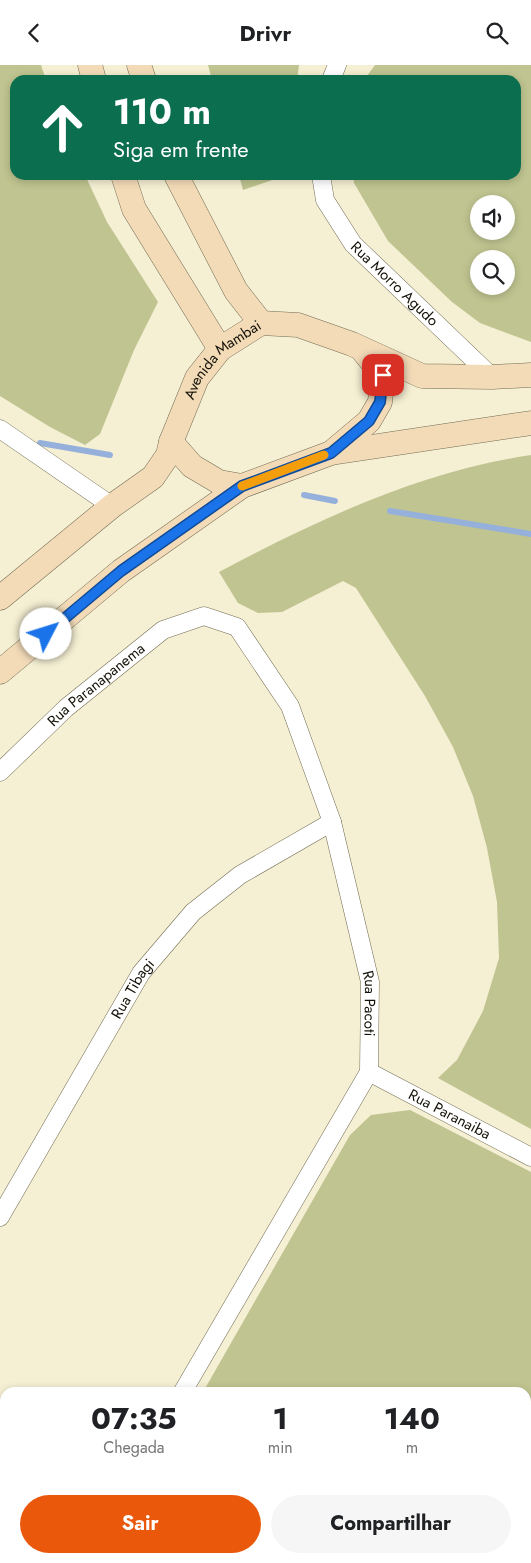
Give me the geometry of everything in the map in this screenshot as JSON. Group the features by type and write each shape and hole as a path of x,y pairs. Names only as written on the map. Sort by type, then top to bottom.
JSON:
{"street":[{"path":"125,180 134,209 220,349"},
{"path":"179,180 236,291 261,323"},
{"name":"Rua Morro Agudo","path":"322,180 325,200 353,244 492,377"},
{"name":"Avenida Mambai","path":"0,598 112,506 153,477 168,455 171,442 197,378 220,349 261,323 298,325 361,349 422,376 492,377 531,375"},
{"path":"331,453 369,421 380,402 383,375 361,349"},
{"path":"0,672 121,571 242,486 331,453 531,423"},
{"path":"0,429 112,506"},
{"path":"171,442 192,466 218,483 242,486"},
{"name":"Rua Paranapanema","path":"0,772 66,708 163,630 204,616"},
{"name":"Rua Pacoti","path":"185,1387 369,1072 370,982 332,822 290,706 237,627 204,616"},
{"name":"Rua Tibagi","path":"0,1217 141,973 193,912 240,875 332,822"},
{"name":"Rua Paranaiba","path":"369,1072 531,1157"}],"green space":[{"path":"0,65 41,65 44,75 10,75 10,180 87,180 107,222 158,302 134,350 100,434 85,445 50,427 0,396"},
{"path":"208,65 299,65 298,75 211,75"},
{"path":"375,65 531,65 531,342 480,323 452,302 388,241 354,180 521,180 521,75 368,75"},
{"path":"240,180 272,180 243,190"},
{"path":"531,455 531,1129 438,1078 457,1060 483,1011 499,958 497,902 487,848 473,796 453,747 425,696 356,588 343,581 282,612 258,613 238,603 219,572 294,534 370,500 449,473"},
{"path":"410,1110 531,1172 531,1387 206,1387 350,1135 371,1115"}],"waterway":[{"path":"40,443 110,455"},
{"path":"304,495 335,501"},
{"path":"390,511 531,534"}],"slow traffic":[{"path":"242,486 324,455"}],"route":[{"path":"46,634 121,571 242,486 331,453 369,421 380,402 383,375"}]}
